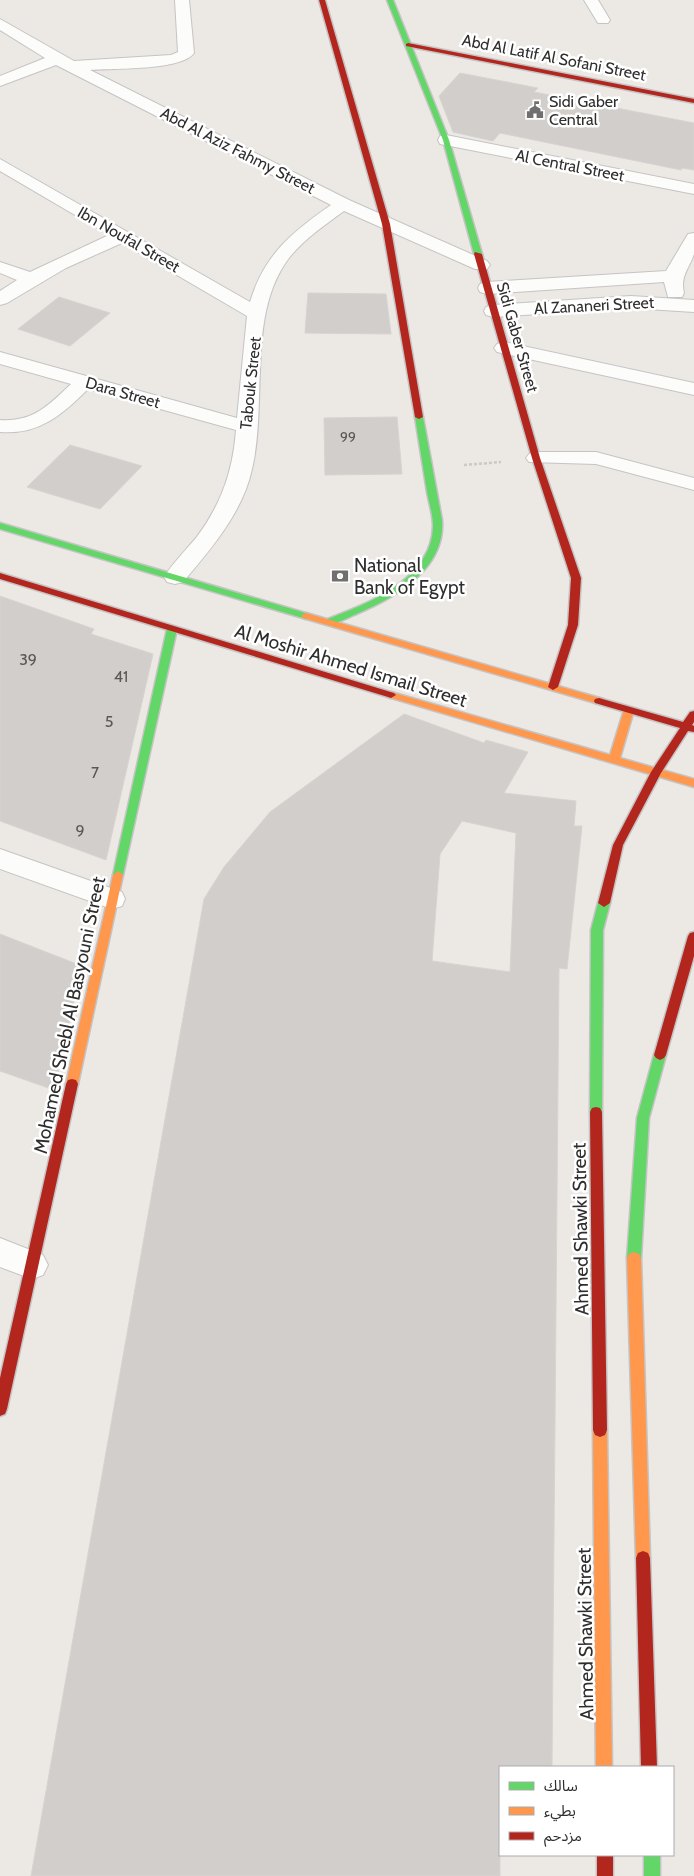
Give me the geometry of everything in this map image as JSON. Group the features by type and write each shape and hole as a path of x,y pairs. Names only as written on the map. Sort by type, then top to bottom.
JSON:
{"street":[{"path":"0,81 65,62 173,60 182,57 186,53 182,0"},
{"path":"322,0 386,224 438,529 429,558 406,584 372,606 328,622"},
{"name":"Sidi Gaber Street","path":"390,0 446,140 536,458 576,578 573,625 552,687"},
{"path":"591,0 603,20"},
{"name":"Abd Al Aziz Fahmy Street","path":"0,23 65,62 343,204 481,265"},
{"name":"Abd Al Latif Al Sofani Street","path":"408,45 694,101"},
{"name":"Al Central Street","path":"446,140 694,189"},
{"name":"Ibn Noufal Street","path":"0,164 257,314"},
{"name":"Tabouk Street","path":"175,577 205,542 227,508 241,474 257,314 265,282 283,253 309,227 343,204"},
{"path":"0,299 29,278 74,255 122,236"},
{"path":"689,305 674,290 673,276 694,238"},
{"path":"0,266 29,278"},
{"name":"Al Zananeri Street","path":"487,288 673,276"},
{"name":"Al Zananeri Street","path":"493,311 631,302 689,305"},
{"path":"504,348 694,389"},
{"name":"Dara Street","path":"0,358 246,427"},
{"path":"0,426 22,427 41,421 85,381"},
{"path":"536,458 596,458 694,484"},
{"name":"Al Moshir Ahmed Ismail Street","path":"0,526 689,728"},
{"name":"Al Moshir Ahmed Ismail Street","path":"0,576 172,629 694,783"},
{"name":"Mohamed Shebl Al Basyouni Street","path":"0,1409 172,629"},
{"path":"614,760 629,710"},
{"name":"Ahmed Shawki Street","path":"604,1766 595,1026 597,930 618,845 656,772 689,728 694,714"},
{"path":"0,859 112,898"},
{"path":"649,1766 633,1240 643,1118 688,951 694,936"},
{"path":"0,1252 32,1266"},
{"path":"605,1856 605,1876"},
{"path":"652,1856 652,1876"}],"path":[{"path":"427,467 536,458"}],"building":[{"name":"Sidi Gaber Central","path":"460,73 538,88 534,92 694,123 694,170 682,168 681,170 500,133 493,141 453,132 439,96"},
{"path":"308,293 386,294 391,334 305,333"},
{"path":"59,297 110,313 70,346 18,329"},
{"path":"397,417 402,474 325,475 324,418"},
{"path":"70,445 142,466 100,509 27,487"},
{"path":"0,596 94,629 91,634 153,654 106,860 0,821"},
{"path":"404,714 484,743 486,740 528,752 504,793 576,801 574,826 582,826 567,969 559,968 552,1766 499,1766 500,1876 31,1876 204,899 224,867 270,812","holes":["462,821 516,833 510,972 432,961 440,854"]},
{"path":"0,934 82,966 54,1090 0,1071"}],"traffic: fast":[{"path":"390,0 446,140 478,254"},
{"path":"328,622 363,608 396,590 411,579 423,565 432,549 437,531 437,520 419,417"},
{"path":"0,526 306,616"},
{"path":"118,875 172,629"},
{"path":"596,1112 597,930 604,903"},
{"path":"634,1258 643,1118 660,1055"},
{"path":"652,1856 652,1876"}],"traffic: slow":[{"path":"306,616 599,701"},
{"path":"391,695 694,783"},
{"path":"614,760 629,710"},
{"path":"72,1084 118,875"},
{"path":"634,1258 643,1558"},
{"path":"600,1430 604,1766"}],"traffic: jam":[{"path":"322,0 386,224 419,417"},
{"path":"408,45 694,101"},
{"path":"478,254 536,458 576,578 573,625 553,687"},
{"path":"0,576 391,695"},
{"path":"599,701 694,729"},
{"path":"604,903 618,845 656,772 694,714"},
{"path":"660,1055 694,936"},
{"path":"0,1409 72,1084"},
{"path":"596,1112 600,1430"},
{"path":"643,1558 649,1766"},
{"path":"605,1856 605,1876"}],"place":[{"name":"Sidi Gaber Central","path":"535,110"},
{"name":"National Bank of Egypt","path":"340,576"}]}
